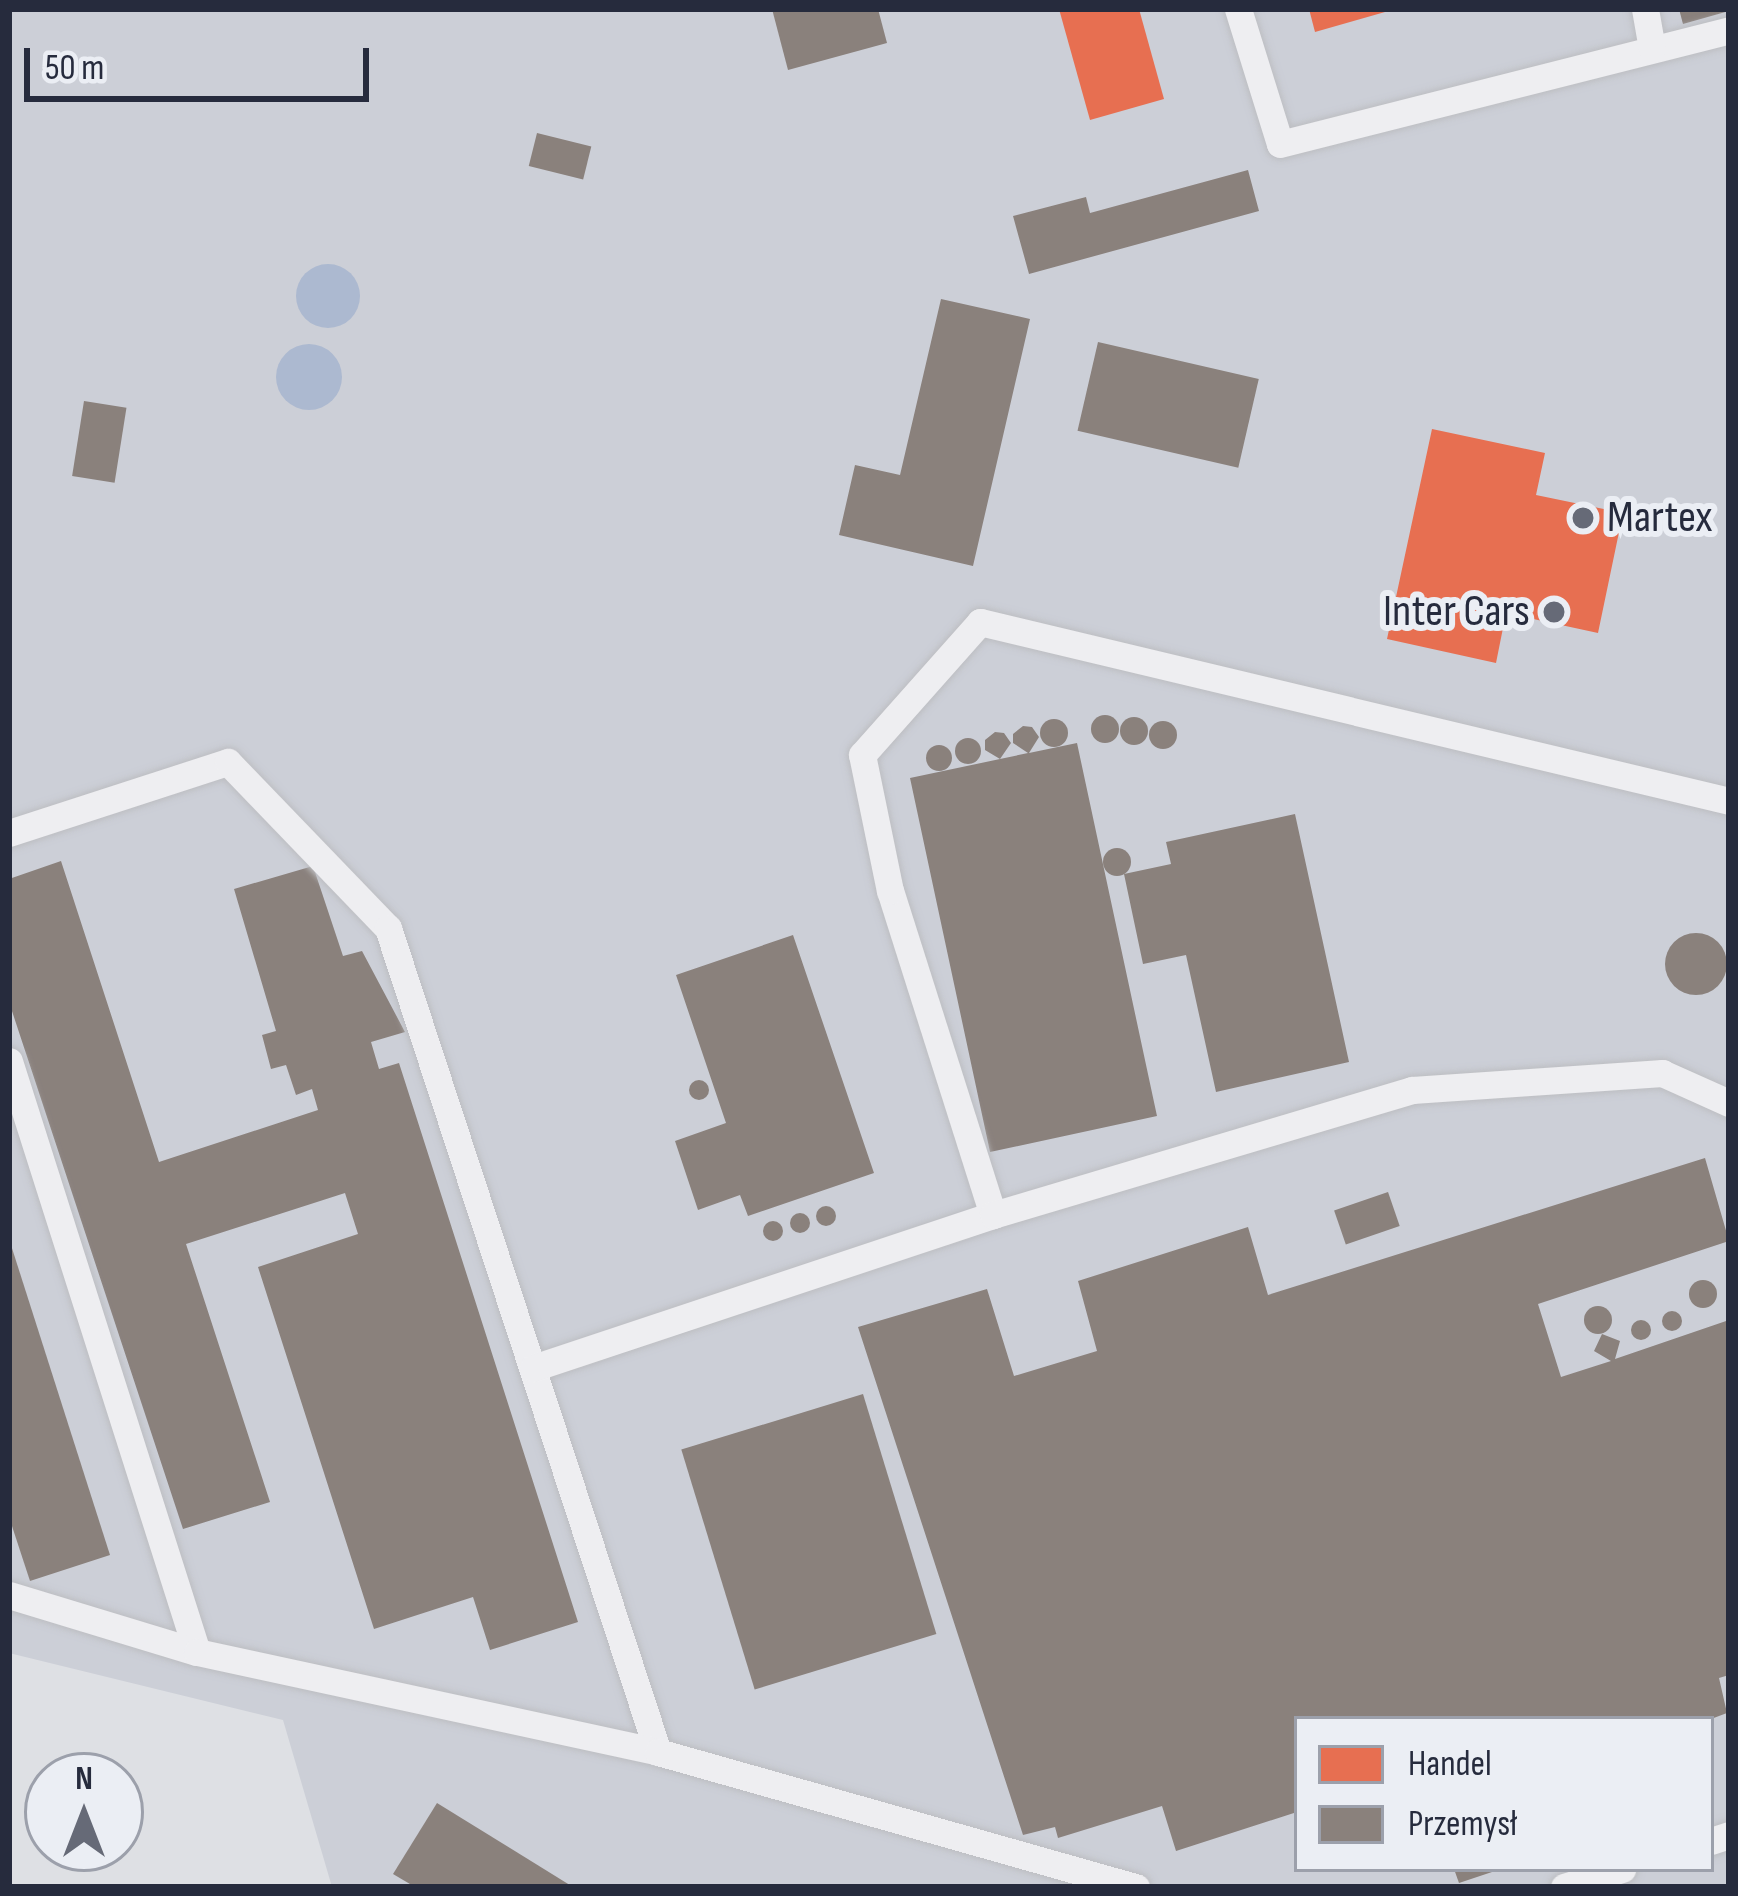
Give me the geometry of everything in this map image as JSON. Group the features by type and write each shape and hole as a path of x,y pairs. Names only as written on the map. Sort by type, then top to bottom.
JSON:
{"lane":[{"path":"1238,9 1280,144 1729,30"},
{"path":"1646,9 1652,48"},
{"path":"993,1215 890,891 862,755 980,622 1729,801"},
{"path":"9,833 228,762 388,928 658,1752"},
{"path":"533,1368 993,1215 1412,1090 1662,1073 1729,1103"},
{"path":"11,1074 197,1652"},
{"path":"9,1595 197,1652 658,1752 1136,1887"},
{"path":"1564,1887 1612,1872"}],"shaded area":[{"path":"9,9 1729,9 1729,1887 332,1887 283,1720 9,1653"}],"water":[{"path":"328,264 351,273 360,296 351,319 328,328 305,319 296,296 305,273"},
{"path":"309,344 332,354 342,377 332,400 309,410 286,400 276,377 286,354"}],"building: Handel":[{"path":"1059,9 1139,9 1164,99 1090,120"},
{"path":"1309,9 1392,9 1392,10 1315,32"},
{"path":"1432,429 1545,453 1536,495 1623,513 1598,633 1506,613 1496,663 1387,639"}],"building: Przemysł":[{"path":"772,9 878,9 887,43 788,70"},
{"path":"1679,9 1729,9 1729,11 1683,24"},
{"path":"537,133 591,147 583,180 529,166"},
{"path":"1248,170 1259,211 1029,274 1013,216 1086,197 1090,213"},
{"path":"941,299 1030,319 973,566 839,535 855,465 900,475"},
{"path":"1098,342 1259,379 1238,468 1078,431"},
{"path":"84,401 126,408 115,483 72,476"},
{"path":"1105,715 1115,719 1119,729 1115,739 1105,743 1095,739 1091,729 1095,719"},
{"path":"1134,717 1144,721 1148,731 1144,741 1134,745 1124,741 1120,731 1124,721"},
{"path":"1054,719 1064,723 1068,733 1064,743 1054,747 1044,743 1040,733 1044,723"},
{"path":"1163,721 1173,725 1177,735 1173,745 1163,749 1153,745 1149,735 1153,725"},
{"path":"1023,726 1032,727 1039,737 1029,753 1077,743 1157,1116 990,1152 910,778 1028,753 1013,743 1013,734"},
{"path":"995,732 1004,733 1011,743 1000,759 985,750 985,740"},
{"path":"968,738 981,751 968,764 955,751"},
{"path":"939,745 952,758 939,771 926,758"},
{"path":"1295,814 1349,1062 1216,1092 1186,955 1143,964 1124,874 1171,864 1166,842"},
{"path":"1117,848 1127,852 1131,862 1127,872 1117,876 1107,872 1103,862 1107,852"},
{"path":"61,861 159,1162 318,1110 312,1089 296,1095 286,1065 271,1069 262,1035 276,1031 234,889 313,866 343,956 362,951 405,1032 371,1042 379,1069 399,1063 578,1622 490,1650 473,1597 374,1629 258,1267 358,1234 345,1193 186,1244 270,1502 183,1529 9,1002 9,879"},
{"path":"1696,933 1718,942 1727,964 1718,986 1696,995 1674,986 1665,964 1674,942"},
{"path":"793,935 874,1173 748,1216 740,1195 698,1210 675,1141 726,1123 676,975"},
{"path":"699,1080 709,1090 699,1100 689,1090"},
{"path":"1705,1158 1729,1241 1538,1304 1561,1377 1611,1361 1594,1351 1602,1334 1620,1341 1615,1359 1729,1320 1729,1675 1719,1678 1727,1713 1714,1718 1294,1716 1294,1813 1176,1851 1162,1806 1058,1838 1055,1827 1023,1835 858,1327 987,1289 1014,1376 1097,1351 1078,1281 1248,1227 1268,1295"},
{"path":"1388,1192 1400,1226 1346,1245 1334,1211"},
{"path":"826,1206 836,1216 826,1226 816,1216"},
{"path":"800,1213 810,1223 800,1233 790,1223"},
{"path":"773,1221 783,1231 773,1241 763,1231"},
{"path":"10,1242 110,1555 30,1581 9,1517"},
{"path":"1703,1280 1713,1284 1717,1294 1713,1304 1703,1308 1693,1304 1689,1294 1693,1284"},
{"path":"1598,1306 1608,1310 1612,1320 1608,1330 1598,1334 1588,1330 1584,1320 1588,1310"},
{"path":"1672,1311 1682,1321 1672,1331 1662,1321"},
{"path":"1641,1320 1651,1330 1641,1340 1631,1330"},
{"path":"863,1394 936,1634 755,1690 681,1450"},
{"path":"437,1803 573,1887 415,1887 393,1874"},
{"path":"1455,1872 1492,1872 1459,1883"}],"place":[{"name":"Martex","path":"1583,518"},
{"name":"Inter Cars","path":"1554,612"}]}
